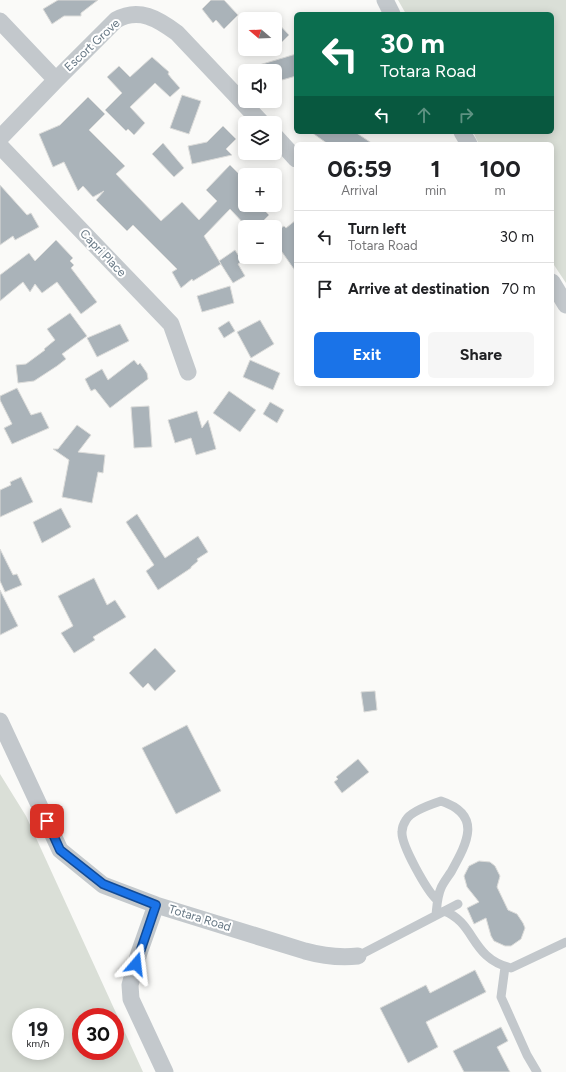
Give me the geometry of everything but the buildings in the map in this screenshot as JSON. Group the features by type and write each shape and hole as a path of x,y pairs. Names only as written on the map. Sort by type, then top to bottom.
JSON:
{"street":[{"path":"385,0 391,12"},
{"name":"Escort Grove","path":"0,138 127,8 136,14 150,17 164,23 177,33 255,116"},
{"path":"0,21 56,80"},
{"path":"282,143 294,156"},
{"name":"Capri Place","path":"0,146 171,324 188,372"},
{"path":"554,285 566,305"},
{"name":"Totara Road","path":"0,721 60,850 103,884 156,905 322,956 340,958 358,956"},
{"path":"156,905 139,953 130,985 131,999 165,1072"}],"lane":[{"path":"437,900 431,895 412,861 404,843 402,831 406,819 430,805 441,801 454,805 463,813 468,822 466,840 459,858 441,886 437,900 440,913 455,915 462,922 481,952 491,960 511,968 566,942"},
{"name":"Totara Road","path":"358,956 458,904"},
{"path":"505,966 501,997 527,1055 537,1072"}],"shaded area":[{"path":"398,0 566,0 566,283 554,265 554,142 478,142 474,134 554,134 554,12 405,12"},
{"path":"0,774 26,816 114,1008 72,1008 72,1060 124,1060 124,1030 143,1072 0,1072"}],"route":[{"path":"47,821 60,850 103,884 156,905 136,964"}]}
